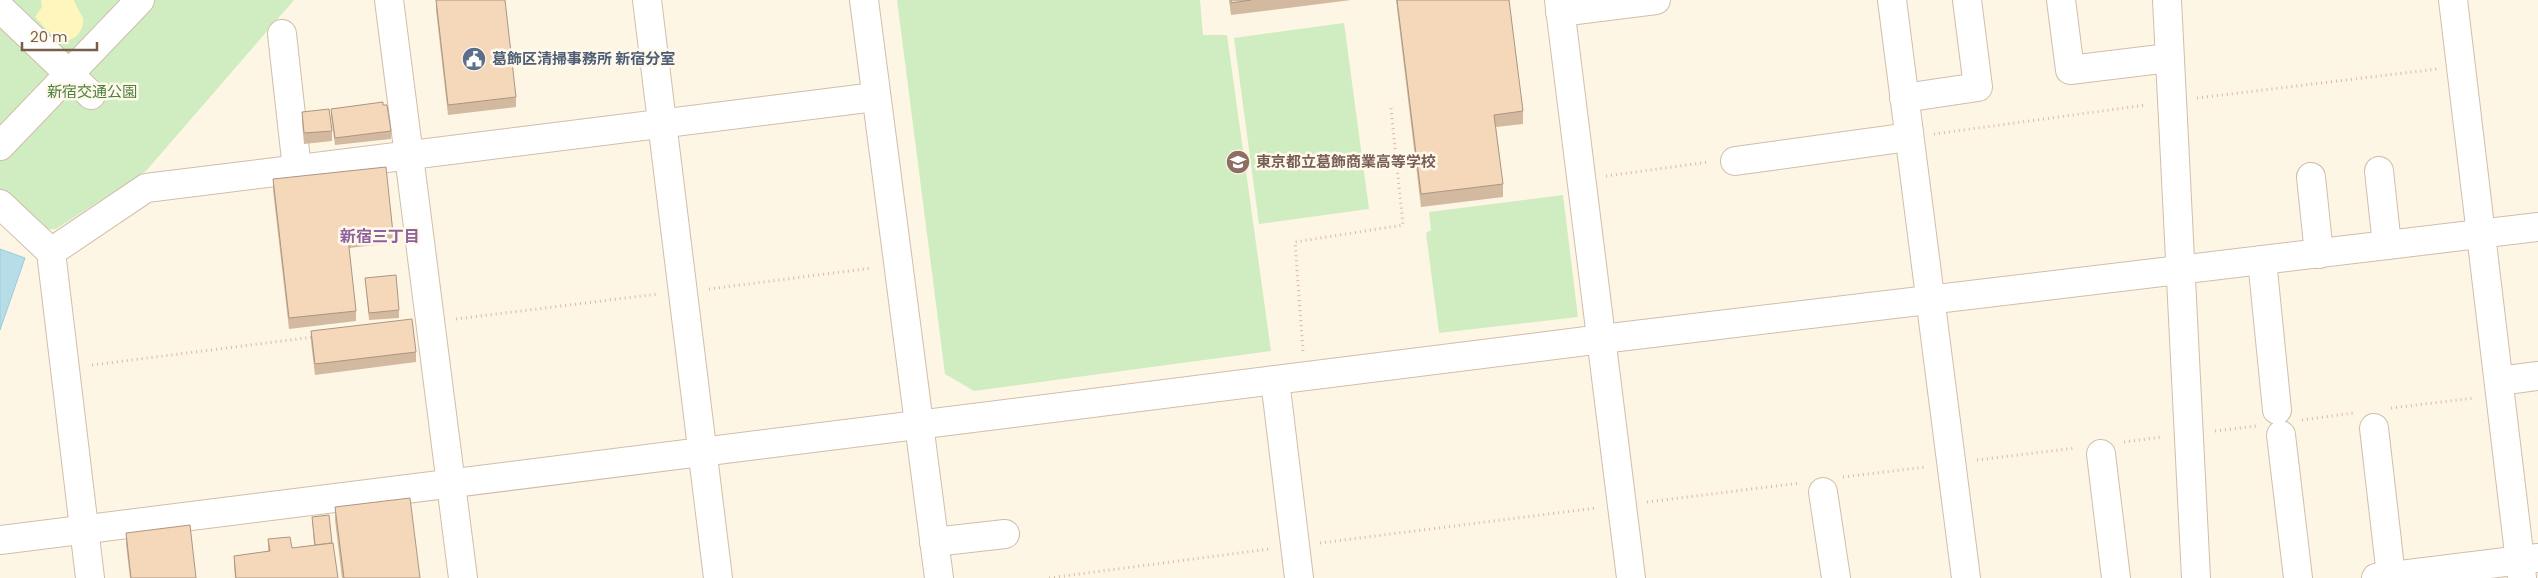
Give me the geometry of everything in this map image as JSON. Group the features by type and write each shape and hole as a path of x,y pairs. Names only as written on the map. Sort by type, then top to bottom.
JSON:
{"street":[{"path":"0,146 140,0"},
{"path":"390,0 408,155 463,578"},
{"path":"647,0 718,578"},
{"path":"864,0 875,97 920,425 938,578"},
{"path":"1631,578 1559,6 1656,0"},
{"path":"1892,0 1966,578"},
{"path":"1904,98 1978,87 1967,0"},
{"path":"2061,0 2070,70 2169,58"},
{"path":"2167,0 2196,578"},
{"path":"2373,417 2384,577 2527,566 2491,389 2481,233 2454,0"},
{"path":"0,8 91,95"},
{"path":"282,34 296,169"},
{"path":"51,252 146,188 875,97"},
{"path":"1735,161 1909,137"},
{"path":"2379,171 2387,245"},
{"path":"2311,177 2320,254"},
{"path":"0,204 51,252 63,369 90,578"},
{"path":"0,540 1602,339 2538,227"},
{"path":"2262,260 2298,578"},
{"path":"2491,389 2538,376"},
{"path":"1275,380 1299,578"},
{"path":"2100,448 2116,578"},
{"path":"1822,484 1836,578"},
{"path":"934,542 1005,534"}],"path":[{"path":"1308,376 1304,360 1295,242 1403,225 1391,108"},
{"path":"1581,179 1723,160 1735,161"},
{"path":"701,290 880,267"},
{"path":"431,322 664,294"},
{"path":"63,369 324,335"},
{"path":"1049,578 1622,505 1822,484 1952,464 2100,448 2279,423 2373,417 2491,389"}],"green space":[{"name":"新宿交通公園","path":"0,0 294,0 146,171 56,229 42,230 0,191"},
{"path":"897,0 1200,0 1203,35 1227,35 1271,351 974,391 945,374"},
{"path":"1344,23 1369,209 1259,224 1234,38"},
{"path":"1563,195 1578,317 1439,333 1426,233 1431,230 1429,212"}],"sand":[{"path":"41,0 74,0 83,18 79,33 67,40 61,39 49,32 35,17 42,7"}],"water":[{"path":"0,249 25,258 0,330"}],"building":[{"path":"436,0 505,0 516,97 448,105"},
{"path":"1231,0 1251,0 1231,3"},
{"path":"1397,0 1509,0 1523,111 1494,115 1503,184 1421,194"},
{"path":"383,102 383,105 387,105 391,131 335,138 331,109"},
{"path":"329,109 332,131 304,133 302,112"},
{"path":"386,167 393,233 348,238 356,311 289,318 273,179"},
{"path":"396,275 399,310 369,313 365,278"},
{"path":"412,319 416,352 315,364 311,331"},
{"path":"410,498 420,578 344,578 335,507"},
{"path":"329,515 332,543 315,545 312,517"},
{"path":"190,525 196,578 131,578 126,533"},
{"path":"290,537 292,548 333,543 338,578 236,578 234,556 270,551 268,539"}],"place":[{"name":"葛飾区清掃事務所 新宿分室","path":"474,59"},
{"name":"東京都立葛飾商業高等学校","path":"1238,162"}],"district":[{"name":"新宿三丁目","path":"380,236"}]}
